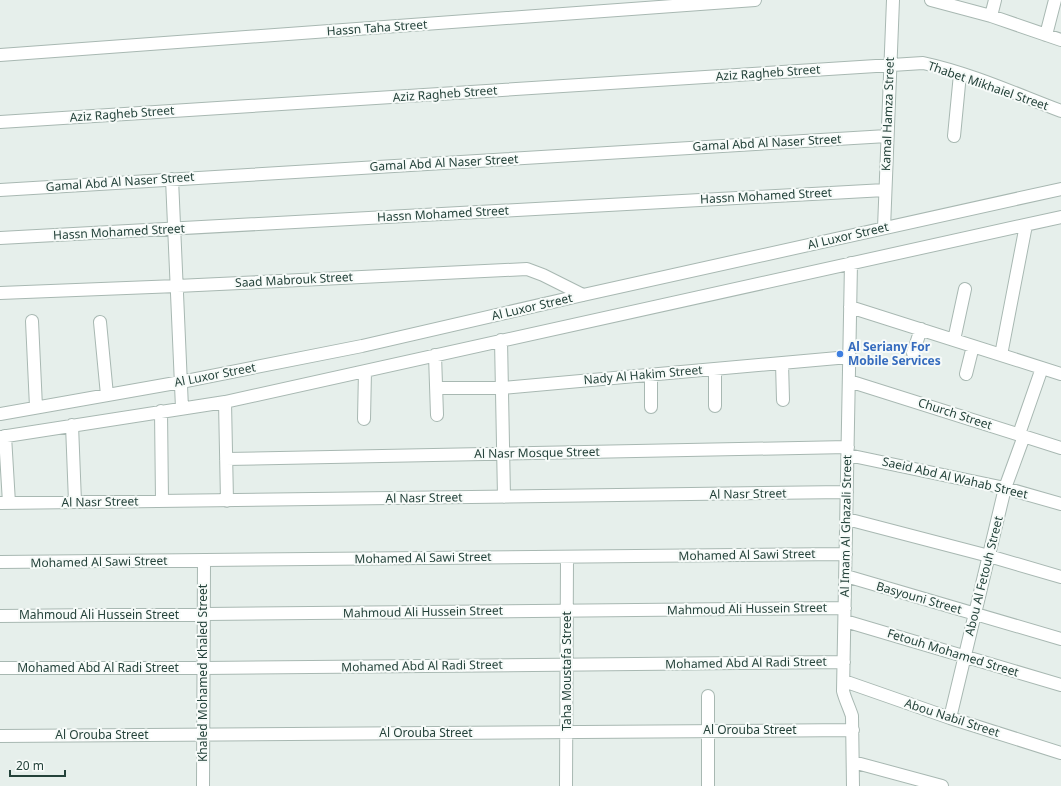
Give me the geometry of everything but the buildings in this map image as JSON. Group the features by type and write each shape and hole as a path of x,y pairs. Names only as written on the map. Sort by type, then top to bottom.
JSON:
{"street":[{"name":"Hassn Taha Street","path":"0,55 755,0"},
{"name":"Kamal Hamza Street","path":"884,228 893,0"},
{"path":"931,0 991,16 1061,40"},
{"path":"991,16 995,0"},
{"path":"1046,35 1055,0"},
{"name":"Thabet Mikhaiel Street","path":"890,65 923,63 940,67 1061,111"},
{"name":"Aziz Ragheb Street","path":"0,122 890,65"},
{"path":"954,136 960,74"},
{"name":"Gamal Abd Al Naser Street","path":"0,190 887,136"},
{"path":"172,179 182,408"},
{"name":"Al Luxor Street","path":"0,414 181,382 362,346 583,295 1061,189"},
{"name":"Hassn Mohamed Street","path":"0,238 885,190"},
{"path":"4,503 3,436 225,402 1061,217"},
{"path":"1001,355 1026,225"},
{"name":"Al Imam Al Ghazali Street","path":"851,263 843,691 852,716 853,786"},
{"name":"Saad Mabrouk Street","path":"0,293 527,269 543,275 583,295"},
{"path":"954,340 965,289"},
{"path":"850,307 1061,374"},
{"path":"32,321 36,407"},
{"path":"100,322 107,395"},
{"path":"913,353 921,329"},
{"path":"501,340 504,497"},
{"path":"966,374 973,346"},
{"path":"435,355 437,416"},
{"name":"Nady Al Hakim Street","path":"436,388 502,388 849,357"},
{"path":"782,363 783,400"},
{"name":"Abou Al Fetouh Street","path":"950,718 1005,488 1042,368"},
{"path":"715,369 715,406"},
{"path":"364,419 365,371"},
{"path":"651,375 651,407"},
{"name":"Church Street","path":"849,381 1061,448"},
{"path":"225,402 227,501"},
{"path":"161,411 162,501"},
{"path":"72,425 75,502"},
{"name":"Al Nasr Mosque Street","path":"226,459 503,454 848,451"},
{"name":"Saeid Abd Al Wahab Street","path":"848,451 1005,488 1061,504"},
{"name":"Al Nasr Street","path":"4,503 847,492"},
{"path":"847,519 989,556 1061,577"},
{"name":"Mohamed Al Sawi Street","path":"0,562 846,554"},
{"name":"Taha Moustafa Street","path":"566,786 567,557"},
{"name":"Khaled Mohamed Khaled Street","path":"203,786 204,560"},
{"name":"Basyouni Street","path":"846,576 1061,639"},
{"name":"Mahmoud Ali Hussein Street","path":"0,616 845,608"},
{"name":"Fetouh Mohamed Street","path":"845,621 1061,685"},
{"name":"Mohamed Abd Al Radi Street","path":"0,668 203,668 844,662"},
{"name":"Abou Nabil Street","path":"844,681 950,718 1061,753"},
{"path":"708,696 708,786"},
{"name":"Al Orouba Street","path":"0,736 853,730"},
{"path":"853,762 942,786"}],"place":[{"name":"Al Seriany For Mobile Services","path":"840,354"}]}
